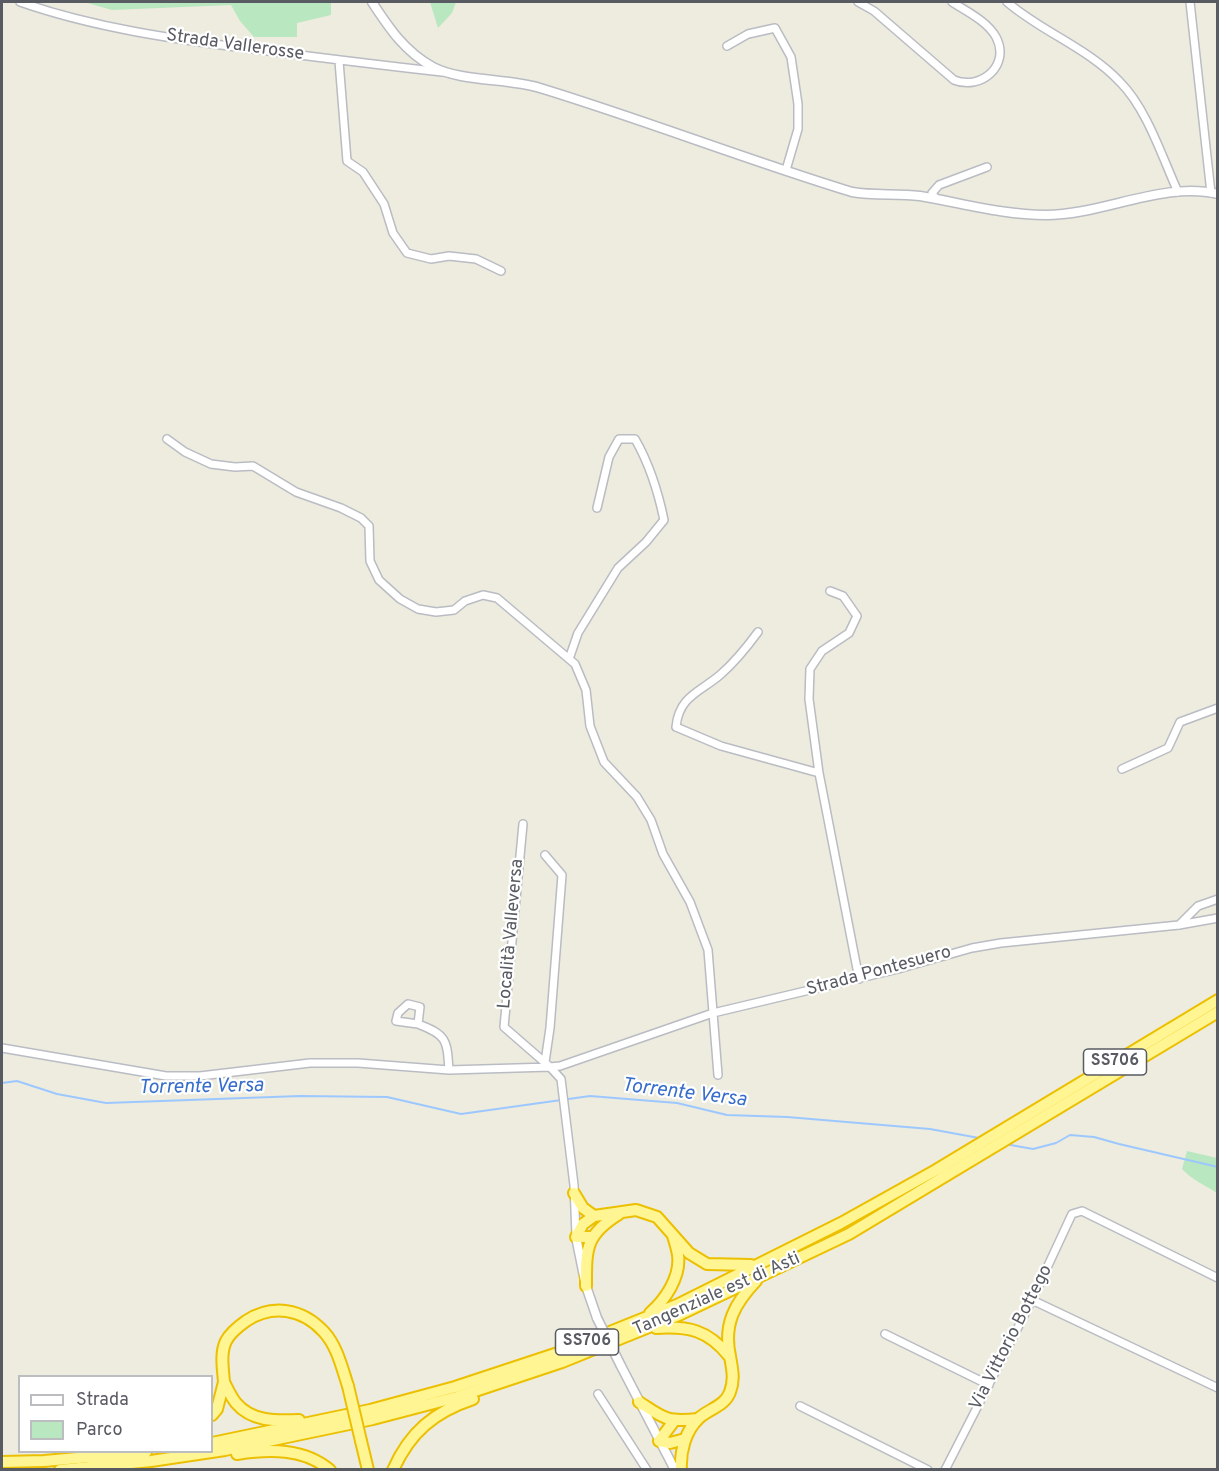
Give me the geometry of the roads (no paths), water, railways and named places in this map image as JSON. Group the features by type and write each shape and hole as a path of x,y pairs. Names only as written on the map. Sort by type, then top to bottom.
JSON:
{"highway":[{"name":"Tangenziale est di Asti","path":"213,1451 374,1419 457,1397 562,1362 644,1324 677,1305 841,1224 936,1170 1218,1000"},
{"name":"Tangenziale est di Asti","path":"213,1443 370,1410 455,1387 644,1324 681,1314 849,1234 1218,1012"},
{"path":"574,1193 583,1209 594,1216"},
{"path":"591,1237 576,1237 583,1224 594,1216 636,1210 661,1220 694,1258 707,1264 757,1265"},
{"path":"586,1286 586,1256 591,1237 603,1224 621,1212"},
{"path":"644,1324 672,1285 676,1273 679,1257 672,1233"},
{"path":"681,1470 685,1439 698,1419 728,1397 734,1377 728,1339 729,1322 735,1305 760,1276"},
{"path":"213,1414 217,1408 224,1382 222,1361 226,1341 239,1325 255,1315 273,1309 293,1312 309,1318 326,1333 339,1358 368,1470"},
{"path":"644,1324 684,1327 702,1332 718,1343 730,1356"},
{"path":"393,1470 402,1450 438,1414 463,1402 528,1380 562,1362"},
{"path":"224,1382 236,1403 254,1416 272,1422 300,1420 340,1410 370,1410"},
{"path":"639,1402 662,1417 674,1421 698,1419"},
{"path":"674,1421 660,1441 670,1443 685,1439"},
{"path":"148,1456 172,1463 263,1450 286,1451 307,1457 330,1470"},
{"path":"80,1458 108,1453"},
{"name":"Tangenziale est di Asti","path":"2,1462 186,1453"},
{"name":"Tangenziale est di Asti","path":"60,1470 148,1456"}],"street":[{"name":"Strada Vallerosse","path":"20,2 84,22 129,31 339,61 453,74"},
{"path":"372,2 403,45 433,67 453,74 529,84 852,192 906,195 1006,212 1047,215 1100,208 1178,192 1214,194 1190,2"},
{"path":"858,2 874,11 954,80 962,83 984,79 995,67 999,57 999,45 990,29 952,2"},
{"path":"1007,2 1025,16 1083,52 1119,81 1137,105 1149,127 1178,192"},
{"path":"727,46 748,34 776,28 791,57 798,104 798,129 786,170"},
{"path":"339,61 347,161 363,172 384,204 393,233 407,253 431,259 450,256 477,259 501,271"},
{"path":"936,199 933,193 939,185 987,167"},
{"path":"167,439 185,452 211,464 235,467 253,466 296,492 362,518 369,526 370,561 379,580 400,599 418,609 436,612 454,610 465,601 483,595 497,598 575,664 586,690 590,726 604,762 637,797 651,820 663,854 690,902 708,950 718,1074"},
{"path":"569,659 578,633 618,568 646,542 664,520 648,462 635,439 620,439 609,457 597,508"},
{"path":"830,591 843,596 857,616 849,633 822,651 810,669 810,699 819,773 859,979"},
{"path":"758,632 741,656 719,676 688,697 677,715 676,727 721,746 819,773"},
{"path":"1122,769 1168,748 1180,722 1218,708"},
{"name":"Località Valleversa","path":"523,824 504,1026 548,1065"},
{"name":"Località Valleversa","path":"545,855 562,875 548,1065"},
{"path":"1179,925 1198,906 1218,899"},
{"name":"Strada Pontesuero","path":"2,1048 166,1076 200,1076 310,1063 358,1063 449,1070 560,1066 713,1013 859,979 940,956 1001,942 1179,925 1218,918"},
{"path":"418,1024 436,1031 447,1045 449,1070"},
{"path":"548,1065 561,1079 574,1193 576,1237 586,1286 597,1318 675,1470"},
{"name":"Via Vittorio Bottego","path":"945,1470 1032,1300 1072,1214 1082,1211 1218,1278"},
{"path":"1032,1300 1218,1388"},
{"path":"885,1334 989,1385"},
{"path":"598,1394 647,1470"},
{"path":"800,1406 928,1470"}],"waterway":[{"name":"Torrente Versa","path":"2,1083 17,1081 57,1094 106,1103 300,1096 387,1097 461,1114 590,1096 677,1103 727,1115 787,1117 930,1129 979,1138"},
{"name":"Torrente Versa","path":"1005,1144 1033,1149 1056,1143 1070,1135 1094,1137 1218,1167"}]}
